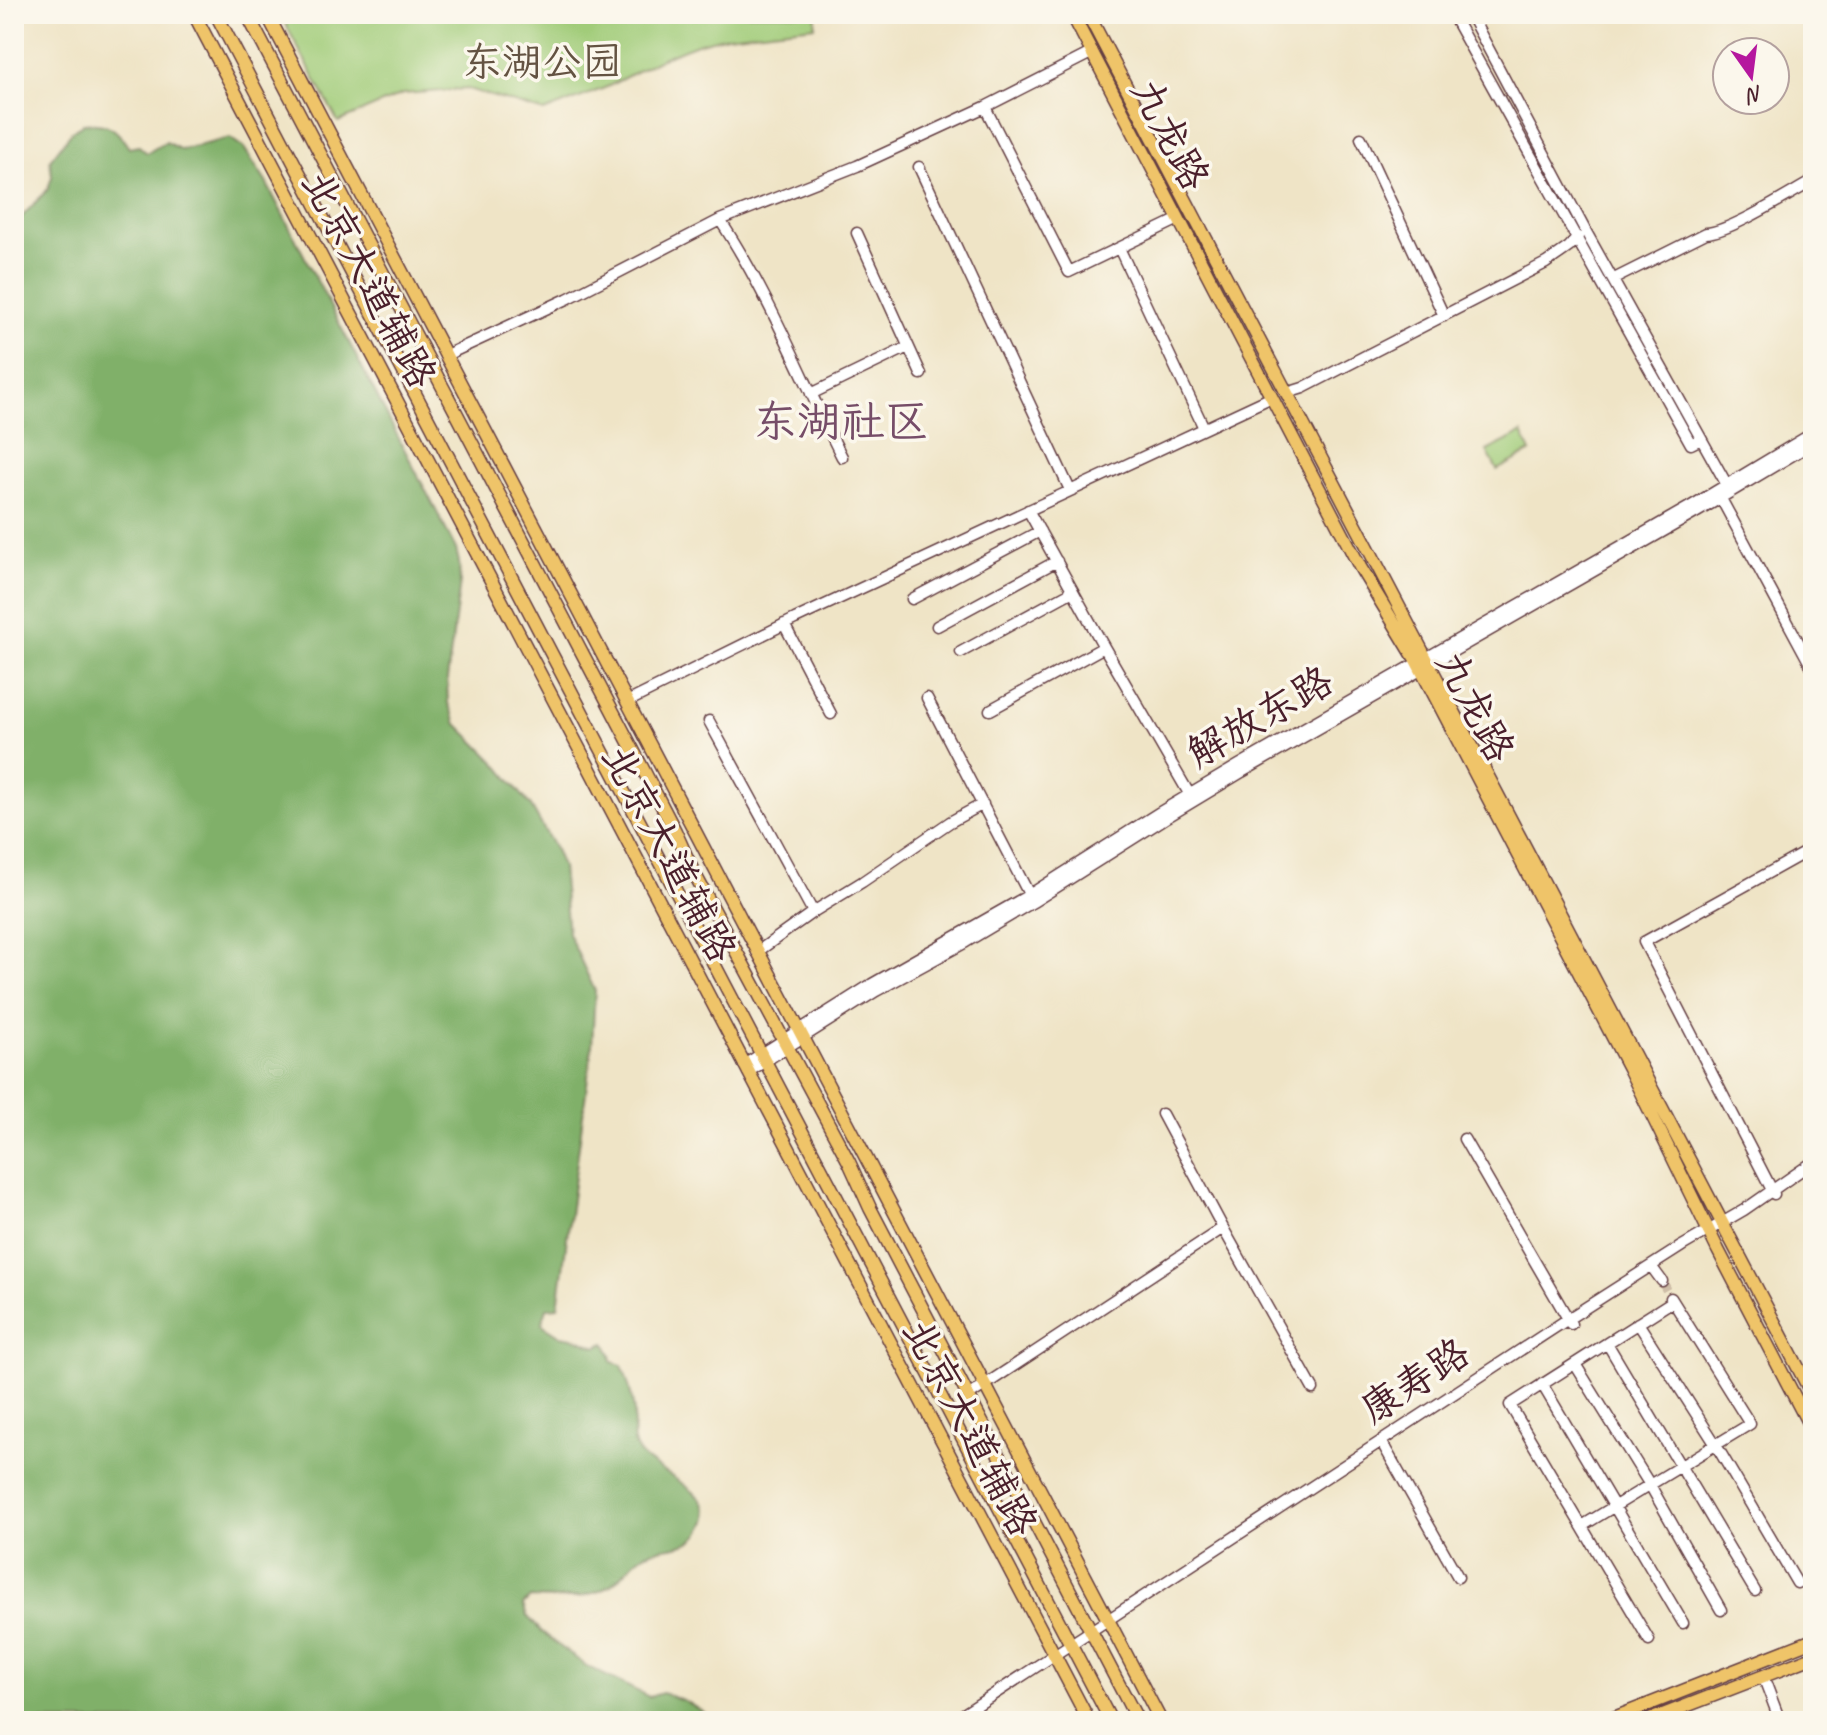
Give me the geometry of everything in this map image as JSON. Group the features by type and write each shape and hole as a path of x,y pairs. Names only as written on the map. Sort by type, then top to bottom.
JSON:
{"main road":[{"name":"北京大道辅路","path":"194,14 1089,1721"},
{"path":"216,14 1111,1721"},
{"path":"247,14 639,761 692,869 849,1162 870,1208 1138,1721"},
{"name":"北京大道辅路","path":"267,14 1161,1721"},
{"name":"九龙路","path":"1072,14 1360,567 1424,664 1813,1396"},
{"name":"九龙路","path":"1088,14 1287,393 1629,1068 1709,1233 1813,1432"},
{"path":"1606,1721 1813,1640"},
{"path":"1647,1721 1813,1657"}],"street":[{"path":"1452,14 1691,444 1701,439"},
{"path":"1470,14 1701,439 1722,491 1813,669"},
{"path":"446,355 567,299 720,220 857,166 985,107 1091,53"},
{"path":"985,107 1069,272 1179,219"},
{"path":"1361,138 1444,316"},
{"path":"919,167 1070,490"},
{"path":"1614,279 1706,233 1730,226 1813,181"},
{"path":"720,220 766,301 842,457"},
{"path":"1287,393 1303,388 1546,263 1569,247 1585,230"},
{"path":"857,233 921,374"},
{"path":"1119,248 1204,428"},
{"path":"811,394 908,347"},
{"path":"627,702 784,624 1272,397"},
{"name":"解放东路","path":"1722,491 1813,433"},
{"name":"解放东路","path":"746,1068 966,942 1192,798 1722,491 1813,443"},
{"path":"1722,491 1813,656"},
{"path":"1028,510 1192,798"},
{"path":"912,599 1040,531"},
{"path":"937,626 1057,561"},
{"path":"961,652 1073,591"},
{"path":"784,624 831,714"},
{"path":"990,710 1104,647"},
{"path":"927,698 1031,899"},
{"path":"709,721 813,912"},
{"path":"757,952 950,822 983,804"},
{"path":"1773,1193 1644,942 1813,848"},
{"path":"1162,1114 1313,1389"},
{"path":"1464,1139 1569,1322"},
{"name":"康寿路","path":"1773,1193 1813,1162"},
{"name":"康寿路","path":"953,1721 1093,1634 1652,1268 1813,1169"},
{"path":"968,1396 1223,1228"},
{"path":"1652,1268 1662,1281"},
{"path":"1582,1526 1750,1424 1672,1299 1510,1405 1649,1640"},
{"path":"1638,1323 1716,1445 1797,1583"},
{"path":"1607,1343 1755,1591"},
{"path":"1575,1364 1650,1485 1721,1610"},
{"path":"1542,1384 1683,1623"},
{"path":"1383,1444 1458,1577"},
{"path":"1763,1676 1780,1721"}],"green space":[{"name":"东湖公园","path":"280,14 816,14 815,26 727,36 700,43 664,57 607,87 544,112 468,89 403,94 338,122"},
{"path":"84,123 111,128 129,148 139,146 147,153 166,142 181,150 230,138 244,148 266,182 456,549 460,582 447,680 448,703 456,723 496,763 531,806 554,847 562,867 568,933 595,991 592,1046 558,1307 547,1308 542,1324 561,1336 596,1347 605,1343 612,1362 622,1365 628,1382 634,1412 633,1436 638,1452 692,1490 705,1508 707,1518 693,1540 644,1554 617,1580 598,1592 564,1598 530,1598 523,1605 527,1616 541,1631 588,1667 649,1697 662,1693 683,1700 714,1719 730,1718 732,1721 14,1721 14,225 48,189 52,177 50,160 73,130"},
{"path":"1522,433 1531,452 1497,470 1487,451"}],"tunnel":[{"path":"1662,1281 1670,1296"}],"district":[{"name":"东湖社区","path":"841,421"}]}
